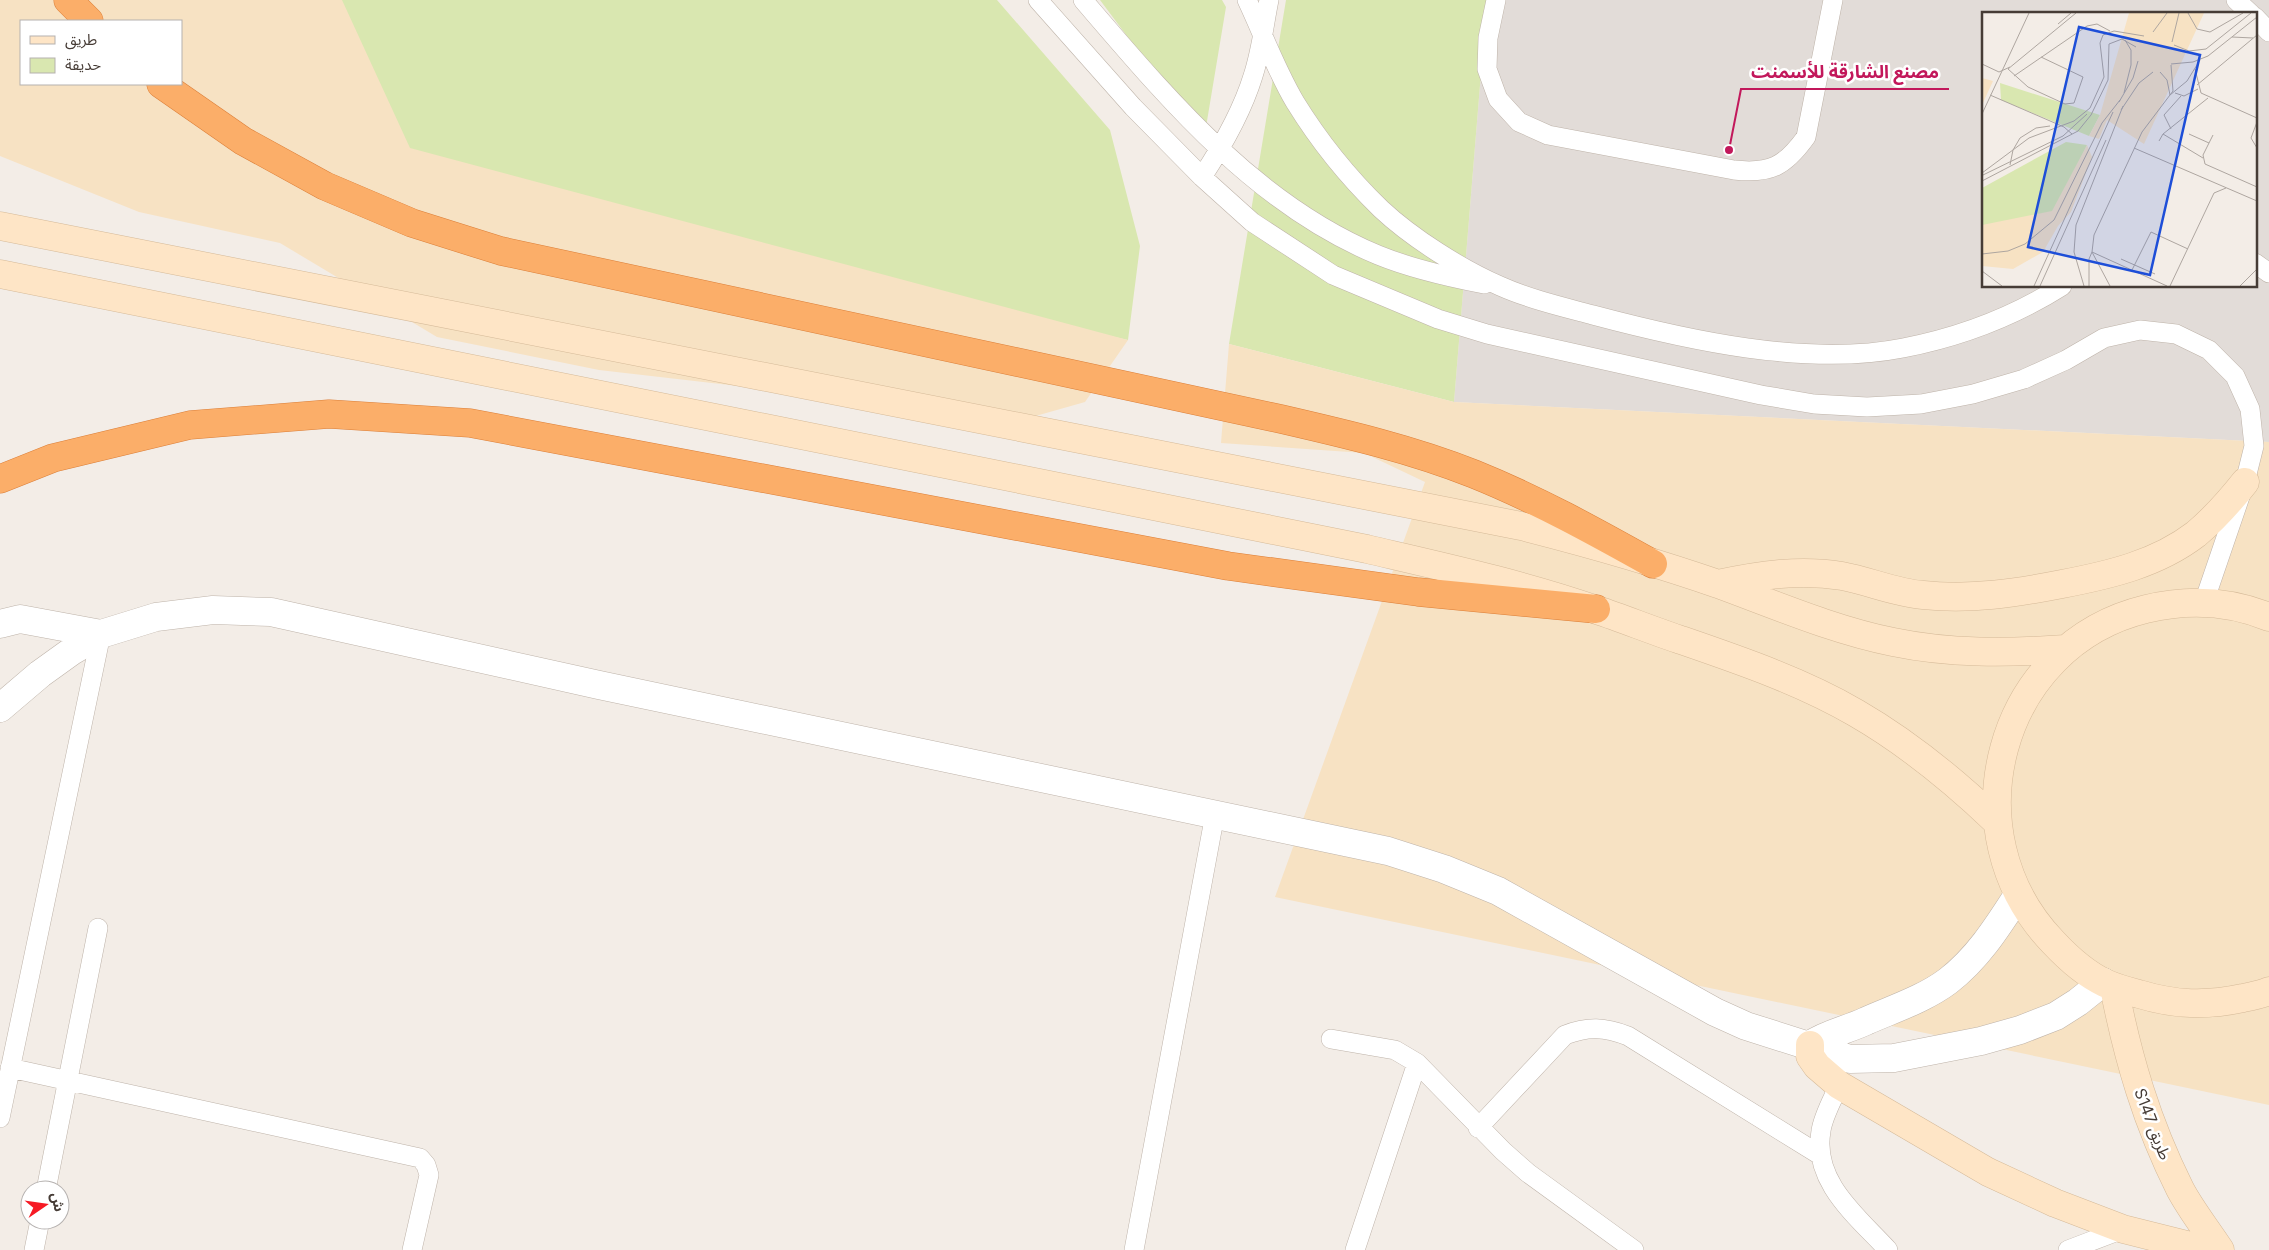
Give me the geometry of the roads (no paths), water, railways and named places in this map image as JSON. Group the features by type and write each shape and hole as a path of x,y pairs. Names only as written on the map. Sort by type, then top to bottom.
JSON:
{"highway":[{"path":"68,0 88,20"},
{"path":"162,85 243,141 325,186 420,226 501,251 1271,417 1378,442 1473,474 1548,507 1653,564"},
{"path":"0,479 53,458 190,425 329,414 470,423 1228,566 1418,592 1596,609"}],"main road":[{"path":"0,226 1455,512 1588,543 1718,584 1837,628 1894,642 1951,651 1999,653 2066,649"},
{"path":"0,274 1366,549 1522,587 1596,609 1745,662 1855,712 1906,744 1945,774 1996,821"},
{"path":"1718,584 1759,575 1801,572 1842,576 1921,595 1983,597 2023,592 2127,569 2162,554 2195,534 2223,509 2245,482"},
{"path":"2269,617 2250,609 2204,602 2167,604 2131,612 2097,628 2066,649 2034,684 2010,726 1998,773 1996,821 2004,859 2018,895 2038,927 2065,955 2108,984 2164,1002 2215,1004 2269,990"},
{"name":"S147 طريق","path":"2108,984 2149,1122 2181,1191 2220,1250"},
{"path":"1810,1045 1810,1056 1817,1066 1839,1085 1988,1172 2054,1203 2122,1229 2207,1250"}],"street":[{"path":"0,708 72,650 101,634 156,617 213,610 271,612 609,687 1388,851 1444,869 1498,891 1715,1012 1746,1026 1850,1059 1886,1058 1981,1041 2020,1030 2056,1016 2108,984"},
{"path":"0,624 20,619 101,634"},
{"path":"1810,1045 1823,1036 1860,1024 1923,996 1947,981 1966,966 1993,933 2018,895"}],"lane":[{"path":"1038,0 1133,107 1202,177 1252,222 1333,275 1438,319 1536,347 1761,395 1805,403 1868,407 1921,404 1964,396 2024,379 2066,360 2104,338 2140,330 2176,334 2209,350 2235,376 2250,409 2254,446 2245,482 2204,602"},
{"path":"1083,0 1165,94 1220,150 1268,192 1321,227 1378,255 1438,275 1500,287 1565,308 1698,339 1766,350 1834,354 1902,348 1968,332 2031,306 2059,288"},
{"path":"1247,0 1294,101 1334,159 1382,210 1438,253 1500,287"},
{"path":"1202,177 1220,150 1254,76 1268,0"},
{"path":"1496,0 1488,38 1487,69 1498,99 1518,122 1548,135 1734,170 1756,172 1776,166 1794,154 1806,136 1833,0"},
{"path":"2236,0 2249,12"},
{"path":"2256,18 2269,32"},
{"path":"2256,264 2269,274"},
{"path":"0,1118 101,634"},
{"path":"1134,1250 1216,814"},
{"path":"48,1180 98,928"},
{"path":"1478,1128 1565,1035 1580,1029 1596,1028 1612,1030 1628,1036 1820,1154"},
{"path":"1332,1038 1395,1050 1417,1063 1438,1082 1478,1128 1528,1173 1634,1250"},
{"path":"1355,1250 1417,1063"},
{"path":"10,1068 420,1158 426,1165 429,1175 412,1250"},
{"path":"1839,1085 1821,1130 1820,1154 1826,1175 1837,1194 1888,1250"},
{"path":"2068,1250 2122,1229"},
{"path":"34,1250 38,1230"}],"place":[{"name":"مصنع الشارقة للأسمنت","path":"1729,150"}]}
